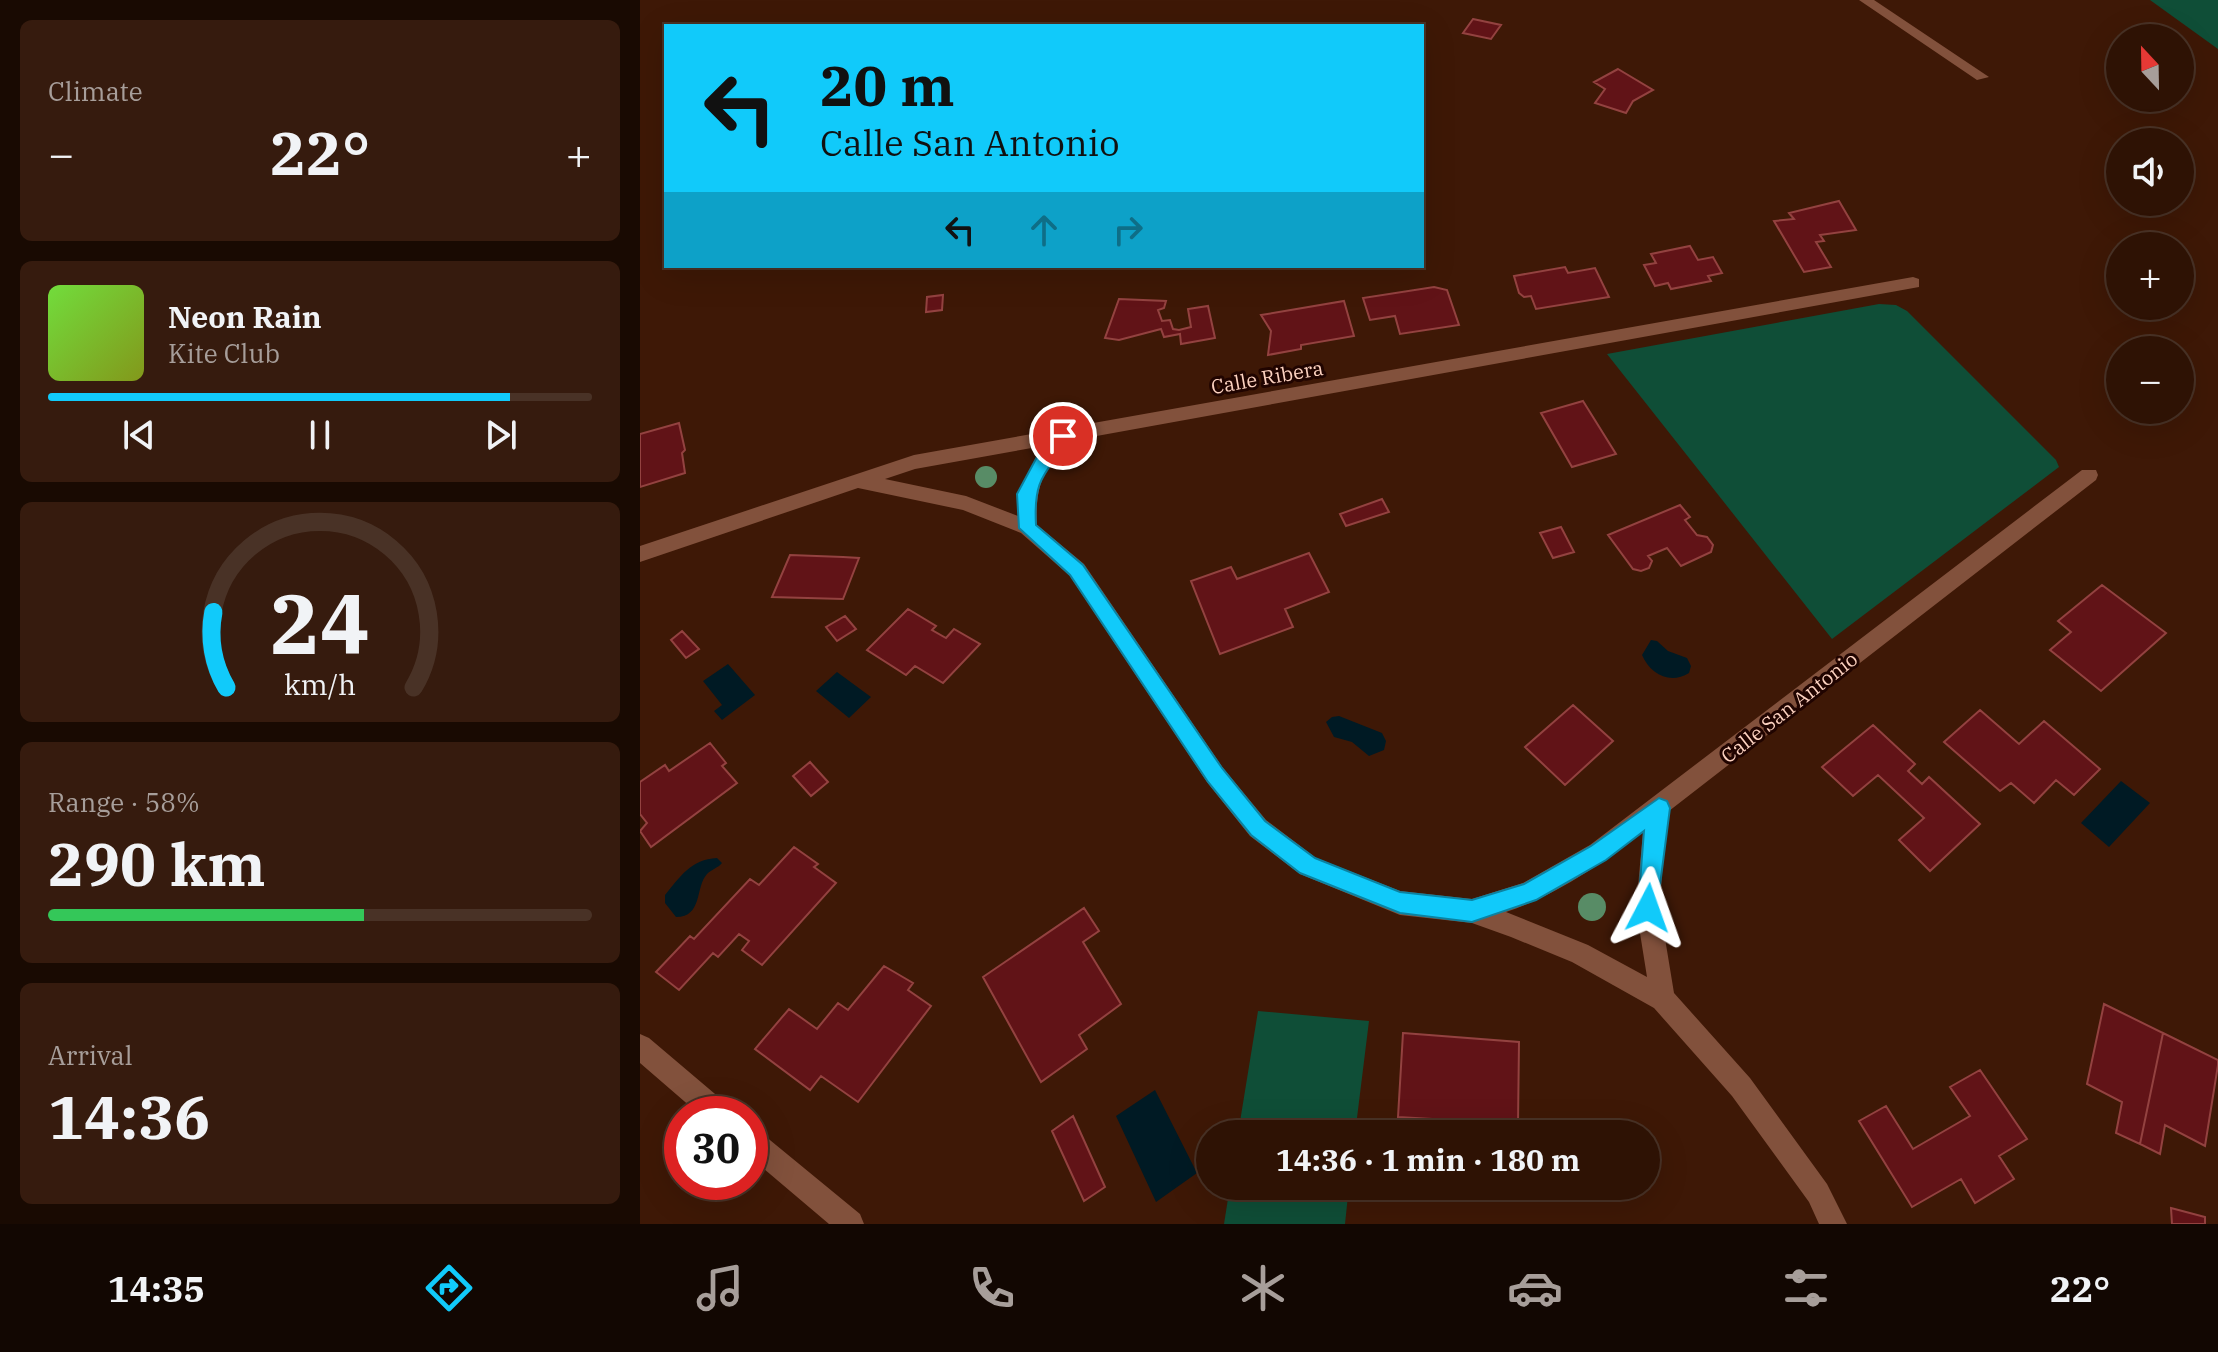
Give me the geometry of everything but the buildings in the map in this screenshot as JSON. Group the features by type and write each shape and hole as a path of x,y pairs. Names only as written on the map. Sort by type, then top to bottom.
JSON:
{"street":[{"path":"1865,0 1982,77"},
{"name":"Calle Ribera","path":"640,554 914,462 1913,283"},
{"path":"1028,528 1026,494 1050,449 1063,436"},
{"name":"Calle San Antonio","path":"1472,911 1528,893 1598,853 2089,475"},
{"path":"859,481 966,503 1028,528 1077,570 1215,775 1258,828 1308,866 1400,903 1472,911 1580,953 1663,999 1741,1087 1818,1193 1833,1224"},
{"path":"1659,808 1653,838 1648,908 1663,999"},
{"path":"640,1047 698,1096"},
{"path":"768,1155 850,1224"}],"green space":[{"path":"2150,0 2218,0 2218,49 2194,32 2194,24 2183,24"},
{"path":"1879,304 1896,305 1907,311 2056,460 2059,467 1832,639 1607,354"},
{"path":"1258,1011 1369,1021 1357,1120 1240,1120"},
{"path":"1228,1200 1348,1200 1345,1224 1224,1224"}],"water":[{"path":"1651,640 1687,658 1691,666 1689,673 1668,678 1650,668 1642,655"},
{"path":"728,664 755,695 722,720 714,711 722,705 703,681"},
{"path":"837,672 871,697 849,718 816,691"},
{"path":"1339,716 1382,733 1386,741 1384,750 1369,756 1352,742 1334,737 1326,722"},
{"path":"2121,781 2150,803 2109,847 2081,823"},
{"path":"717,858 722,863 703,880 695,907 685,916 676,917 665,903 665,895 693,865"},
{"path":"1155,1090 1196,1174 1156,1202 1116,1116"}],"route":[{"path":"1063,436 1050,449 1026,494 1028,528 1077,570 1215,775 1258,828 1308,866 1400,903 1472,911 1528,893 1598,853 1659,808 1653,838 1648,908"}]}
